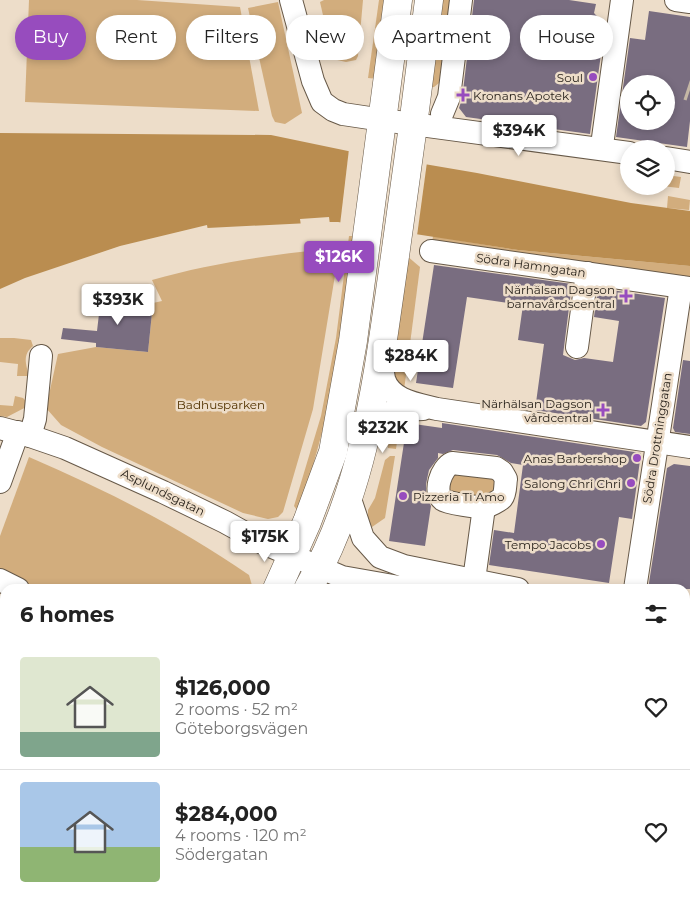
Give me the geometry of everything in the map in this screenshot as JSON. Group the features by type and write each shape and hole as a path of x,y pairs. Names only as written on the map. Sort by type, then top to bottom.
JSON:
{"main road":[{"path":"279,584 293,556 333,452 347,379 398,0"},
{"path":"314,578 335,535 360,464 381,356 430,0"}],"street":[{"path":"291,0 314,81 322,102 333,110 343,114 382,120 620,152"},
{"path":"440,101 461,0"},
{"path":"603,138 622,0"},
{"path":"676,0 690,2"},
{"path":"675,160 690,162"},
{"name":"Södra Hamngatan","path":"431,251 685,287"},
{"path":"577,347 587,273"},
{"name":"Södra Drottninggatan","path":"636,584 656,442 685,287"},
{"path":"0,482 16,432 35,420 42,356"},
{"path":"381,356 384,380 392,393 401,398 437,409 690,447"},
{"path":"367,429 378,418 388,412 437,409"},
{"name":"Asplundsgatan","path":"16,432 65,448 117,470 225,522 263,543 293,556 314,578 335,574 357,581 378,584"},
{"path":"349,496 362,538 380,557 404,566 494,584"},
{"path":"474,580 484,507"}],"green space":[{"path":"29,0 137,0 240,7 241,15 186,15 186,60 250,60 259,111 25,102 27,60 86,60 86,15 28,15"},
{"path":"324,0 363,0 362,15 323,15 320,2"},
{"path":"379,0 389,0 387,15 377,15"},
{"path":"441,0 450,0 448,15 439,15"},
{"path":"278,2 286,39 286,60 291,60 302,113 285,124 275,122 272,116 260,60 276,60 276,15 250,15 248,8"},
{"path":"374,35 374,60 381,60 378,79 368,78"},
{"path":"337,60 356,60 346,62"},
{"path":"433,60 442,60 439,83 434,87 430,87"},
{"path":"675,176 681,177 679,188 675,188"},
{"path":"668,196 690,200 689,210 667,208"},
{"path":"349,236 356,236 342,339 326,418 301,509 297,510 294,506 321,416 336,338"},
{"path":"433,236 518,250 690,266 690,288 431,251"},
{"name":"Badhusparken","path":"309,251 339,251 313,409 283,512 278,517 268,519 243,513 102,447 61,425 46,408 58,354 96,347 148,352 153,303 162,301 152,280 230,262"},
{"path":"407,256 420,267 404,390 400,387 392,373"},
{"path":"0,338 31,340 33,346 26,356 29,376 17,376 18,364 0,362"},
{"path":"15,396 23,398 30,405 7,417 0,416 0,405 13,406"},
{"path":"400,421 396,449 388,448 388,431 392,425"},
{"path":"390,456 395,456 385,518 372,527 368,520 368,510 375,498 385,460"},
{"path":"29,457 115,497 196,541 249,575 252,584 26,584 0,571 0,536"},
{"path":"447,474 499,474 500,488 481,498 445,496"}],"shaded area":[{"path":"0,133 271,135 631,203 690,211 690,266 518,250 330,222 207,228 121,248 0,292"}],"pier":[{"path":"349,149 427,162 417,236 340,225"},
{"path":"329,217 330,225 301,226 300,219"},
{"path":"207,225 208,231 122,251 28,283 0,295 0,289 25,278 120,246"}],"building":[{"path":"474,0 569,0 596,4 594,13 596,15 520,15 520,60 600,60 590,134 466,117 459,108 462,99 467,60 510,60 510,15 472,15"},
{"path":"649,11 690,17 690,121 687,147 675,145 675,140 637,140 616,137 620,109 620,130 675,130 675,75 625,75 630,38 645,40"},
{"path":"434,265 572,284 563,355 575,360 584,358 613,362 619,321 594,317 598,288 665,298 646,422 641,426 535,410 544,344 518,340 523,305 467,297 453,388 416,383"},
{"path":"101,297 153,303 148,352 96,347 96,343 61,339 63,328 97,331"},
{"path":"683,360 690,361 690,434 675,432 673,428"},
{"path":"407,423 442,428 442,423 641,453 632,519 619,517 609,583 489,565 494,530 514,533 523,465 511,463 497,455 453,450 443,454 438,453 438,458 429,470 426,484 426,495 431,506 425,546 389,541"},
{"path":"674,464 690,466 690,584 649,584 667,468"}],"place":[{"name":"Soul","path":"593,77"},
{"name":"Kronans Apotek","path":"463,95"},
{"name":"Närhälsan Dagson barnavårdscentral","path":"626,296"},
{"name":"Närhälsan Dagson vårdcentral","path":"603,410"},
{"name":"Anas Barbershop","path":"637,458"},
{"name":"Salong Chri Chri","path":"631,483"},
{"name":"Pizzeria Ti Amo","path":"403,496"},
{"name":"Tempo Jacobs","path":"601,544"}]}
